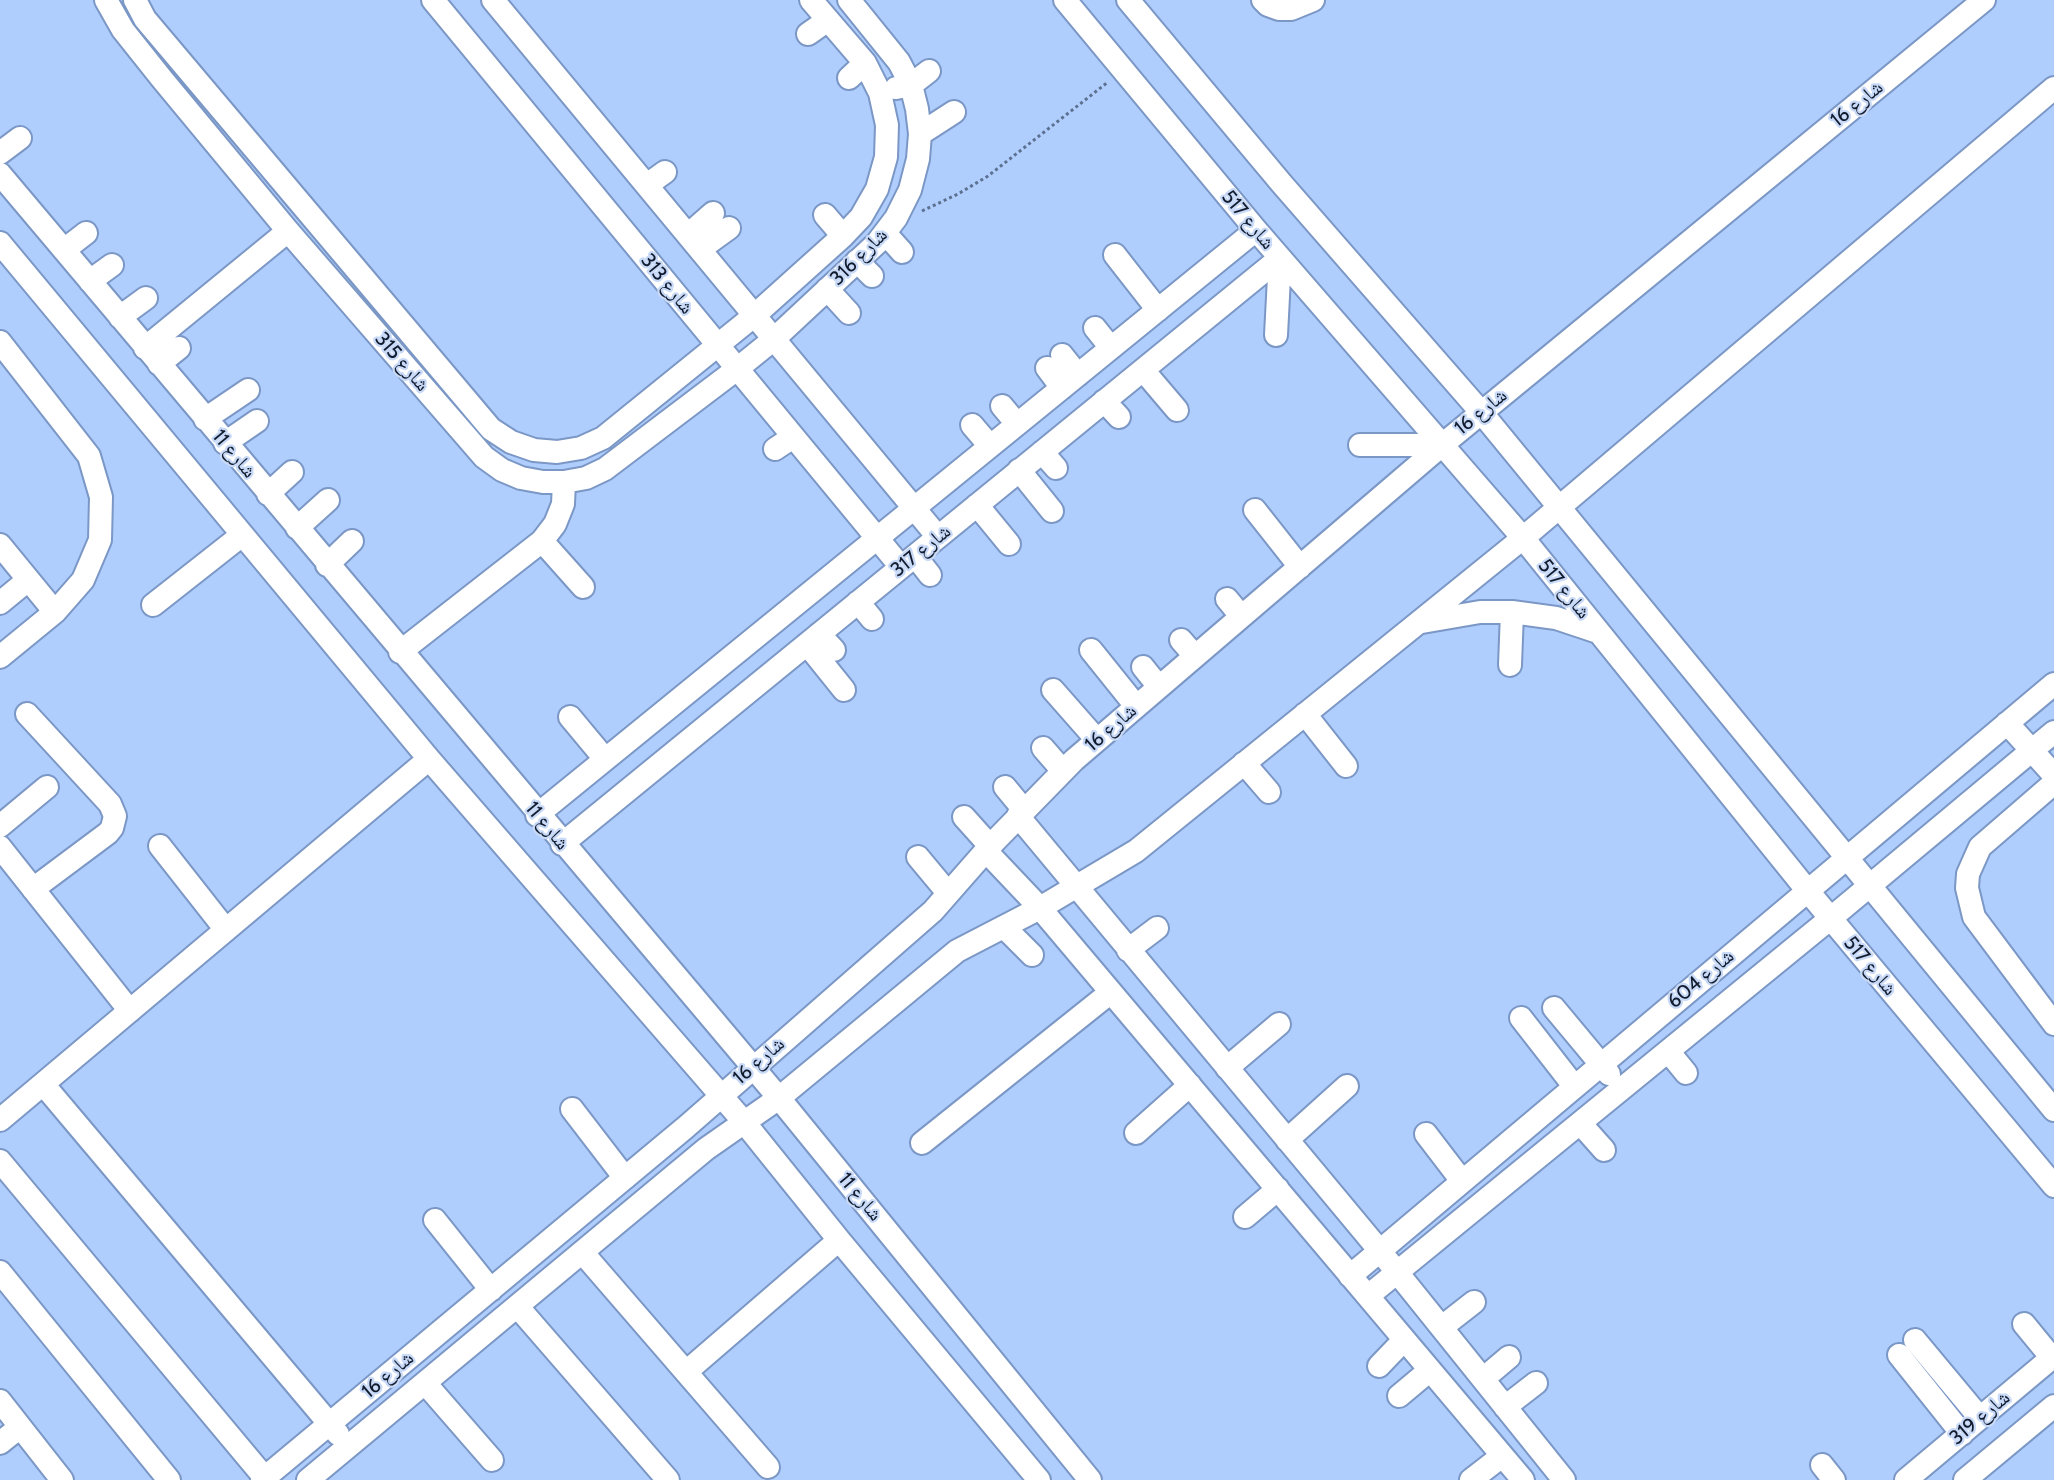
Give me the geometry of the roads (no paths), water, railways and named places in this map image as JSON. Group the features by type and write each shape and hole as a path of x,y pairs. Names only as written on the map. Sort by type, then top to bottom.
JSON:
{"street":[{"name":"شارع 315","path":"106,0 123,30 288,231 484,457 502,470 532,480 564,482 586,478 605,469 774,339"},
{"name":"شارع 315","path":"135,0 151,26 462,395 491,429 511,442 534,450 557,452 581,448 603,438 754,315"},
{"name":"شارع 313","path":"433,0 718,345 737,369 784,443 877,538 908,562 930,575"},
{"path":"493,0 576,89 606,127 646,185 939,537"},
{"name":"شارع 316","path":"754,315 843,236 861,217 877,189 886,157 887,125 880,93 857,71 828,20 811,0"},
{"name":"شارع 316","path":"774,339 827,289 865,268 910,190 918,159 920,134 917,109 910,85 889,37 849,0"},
{"name":"شارع 517","path":"1065,0 1256,230 1523,538 1807,890 2054,1186"},
{"path":"1128,0 1282,184 1481,412 2054,1110"},
{"path":"1263,0 1268,5 1285,9 1303,6 1313,0"},
{"name":"شارع 16","path":"264,1479 625,1178 933,911 1021,813 1063,771 1159,687 1188,648 1234,608 1269,579 1300,567 1481,412 1984,0"},
{"path":"808,34 828,20"},
{"path":"880,93 910,85 929,71"},
{"name":"شارع 16","path":"308,1480 706,1149 779,1098 957,951 1076,888 1136,851 1523,538 2054,88"},
{"path":"920,134 954,112"},
{"path":"0,153 20,138"},
{"path":"646,185 665,172"},
{"name":"شارع 11","path":"0,174 400,652 779,1098 1090,1480"},
{"path":"825,215 843,236"},
{"path":"694,242 721,220"},
{"path":"890,225 902,252"},
{"name":"شارع 317","path":"537,814 1256,230"},
{"path":"152,356 288,231"},
{"path":"64,250 86,233"},
{"path":"0,243 429,759 744,1122 1039,1480"},
{"path":"1115,255 1158,310"},
{"path":"1276,335 1280,258"},
{"name":"شارع 317","path":"562,844 820,643 865,611 908,562 1019,470 1049,460 1112,409 1143,370 1280,258"},
{"path":"90,281 112,265"},
{"path":"827,289 849,313"},
{"path":"120,317 146,298"},
{"path":"1095,328 1111,348"},
{"path":"0,342 89,456 101,497 100,540 83,580 55,612 0,657"},
{"path":"152,356 179,348"},
{"path":"1054,361 1070,381"},
{"path":"1143,370 1177,410"},
{"path":"205,419 248,390"},
{"path":"445,412 462,395"},
{"path":"1002,406 1017,424"},
{"path":"225,443 257,422"},
{"path":"972,425 990,446"},
{"path":"1360,445 1442,445"},
{"path":"1019,470 1052,511"},
{"path":"267,494 292,472"},
{"path":"400,652 542,541 555,524 563,504 564,482"},
{"path":"297,528 328,500"},
{"path":"977,505 1009,544"},
{"path":"1255,510 1300,567"},
{"path":"153,605 242,535"},
{"path":"542,541 583,587"},
{"path":"327,565 352,542"},
{"path":"0,545 55,612"},
{"path":"0,603 28,580"},
{"path":"1418,623 1480,612 1512,612 1556,618 1598,632"},
{"path":"1510,665 1512,612"},
{"path":"820,643 844,690"},
{"path":"1091,650 1136,706"},
{"path":"1143,668 1159,687"},
{"name":"شارع 604","path":"1350,1276 2054,684"},
{"path":"1053,690 1097,740"},
{"path":"27,714 110,804 115,816 108,833 33,889"},
{"path":"1305,714 1346,766"},
{"path":"570,717 605,759"},
{"path":"2007,723 2054,775"},
{"name":"شارع 604","path":"1368,1296 1831,918 2054,732"},
{"path":"1043,748 1063,771"},
{"path":"0,1120 429,759"},
{"path":"1244,763 1269,792"},
{"path":"2054,783 1980,847 1973,860 1967,888 1974,917 2054,1024"},
{"path":"0,826 47,787"},
{"path":"1005,787 1021,813 1076,888 1380,1251 1564,1480"},
{"path":"964,816 988,848 1523,1480"},
{"path":"160,846 226,930"},
{"path":"0,847 130,1011"},
{"path":"918,857 948,893"},
{"path":"1004,927 1032,956"},
{"path":"1128,950 1157,928"},
{"path":"922,1143 1111,992"},
{"path":"1554,1008 1622,1089"},
{"path":"1521,1018 1574,1086"},
{"path":"1227,1068 1279,1024"},
{"path":"1668,1052 1686,1073"},
{"path":"43,1084 349,1446"},
{"path":"1136,1133 1190,1085"},
{"path":"1287,1140 1347,1086"},
{"path":"572,1109 625,1178"},
{"path":"1580,1123 1604,1150"},
{"path":"1426,1134 1462,1181"},
{"path":"0,1161 264,1479"},
{"path":"1245,1217 1317,1175"},
{"path":"435,1220 491,1290"},
{"path":"686,1372 839,1240"},
{"path":"582,1252 768,1467"},
{"path":"0,1272 170,1480"},
{"path":"1442,1328 1474,1302"},
{"path":"517,1306 668,1480"},
{"path":"2024,1324 2053,1357"},
{"path":"1379,1366 1404,1340"},
{"path":"1962,1434 1907,1347 1980,1418"},
{"path":"1483,1379 1509,1357"},
{"name":"شارع 319","path":"1906,1480 2053,1357"},
{"path":"1399,1396 1430,1370"},
{"path":"425,1383 492,1460"},
{"path":"1505,1407 1536,1383"},
{"path":"0,1401 62,1480"},
{"name":"شارع 319","path":"1965,1480 2054,1406"},
{"path":"0,1443 20,1427"},
{"path":"1471,1480 1502,1456"}]}
